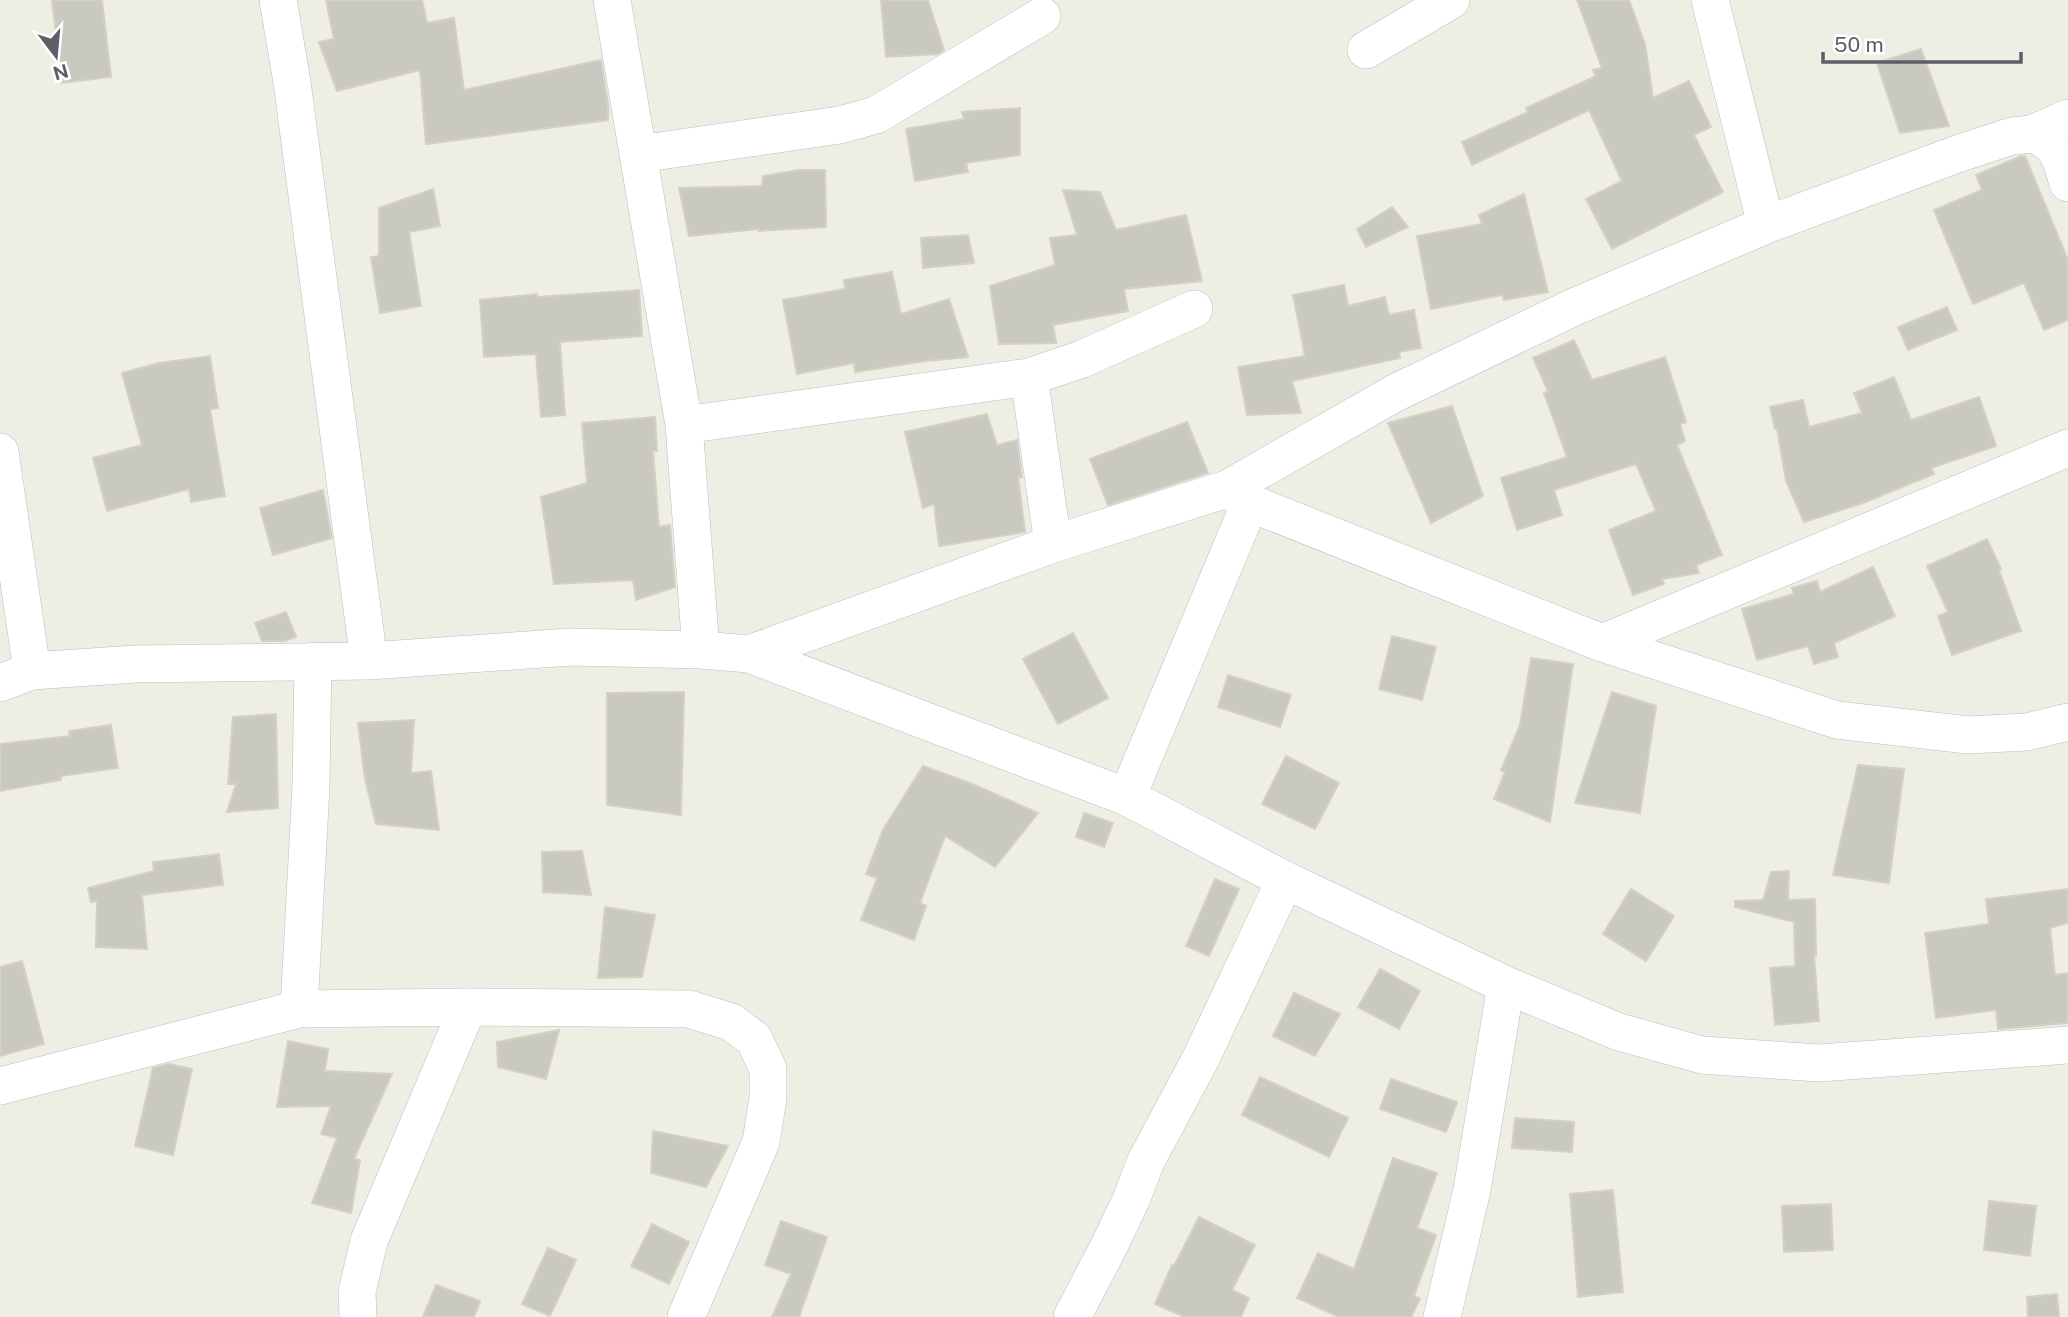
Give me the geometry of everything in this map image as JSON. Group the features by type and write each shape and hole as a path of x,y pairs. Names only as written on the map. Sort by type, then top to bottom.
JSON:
{"street":[{"path":"278,0 292,82 369,661"},
{"path":"612,0 684,425 701,650"},
{"path":"1366,50 1451,0"},
{"path":"1710,0 1766,225"},
{"path":"639,154 840,125 876,115 1042,16"},
{"path":"749,654 1053,544 1239,496 1395,393 1574,307 1766,225 1960,153 2012,136 2032,134 2068,118"},
{"path":"2032,134 2047,139 2057,151 2068,183"},
{"path":"684,425 1029,377 1082,359 1195,309"},
{"path":"1029,377 1053,544"},
{"path":"1602,643 2068,448"},
{"path":"0,452 16,677 135,664 369,661 571,647 701,650 749,654 1127,797 1285,880 1506,985 1619,1032 1702,1055 1819,1063 2068,1045"},
{"path":"1239,496 1602,643 1837,720 1968,735 2027,732 2068,722"},
{"path":"1127,797 1239,496"},
{"path":"299,1009 311,786 313,661"},
{"path":"1072,1317 1115,1234 1146,1161 1200,1058 1285,880"},
{"path":"1442,1317 1472,1190 1506,985"},
{"path":"358,1317 357,1292 369,1241 468,1007"},
{"path":"0,1086 299,1009 689,1009 732,1022 754,1039 768,1069 768,1098 761,1142 685,1317"}],"building":[{"path":"52,0 102,0 111,77 62,83"},
{"path":"326,0 422,0 427,23 454,18 464,90 601,60 608,120 426,144 420,70 337,91 319,42 334,39"},
{"path":"881,0 928,0 944,50 938,54 886,57"},
{"path":"1577,0 1629,0 1645,44 1653,98 1689,81 1711,127 1694,135 1723,192 1612,249 1586,199 1622,181 1589,110 1472,165 1462,142 1528,112 1526,108 1596,76 1593,70 1602,68"},
{"path":"1921,49 1949,126 1900,133 1877,63"},
{"path":"1020,108 1020,155 966,163 968,172 915,181 906,129 964,119 962,112"},
{"path":"2025,156 2068,260 2068,320 2044,330 2024,283 1973,304 1934,210 1982,190 1976,175"},
{"path":"799,170 825,170 826,227 759,229 689,236 679,188 762,186 763,176"},
{"path":"433,189 440,226 409,232 421,306 380,313 371,257 379,256 379,208"},
{"path":"1063,190 1100,192 1116,230 1186,215 1202,281 1124,289 1128,311 1053,325 1056,343 999,344 990,286 1055,265 1050,238 1077,235"},
{"path":"1524,194 1548,292 1504,300 1502,295 1431,309 1417,236 1482,224 1479,215"},
{"path":"1392,207 1408,227 1366,247 1357,229"},
{"path":"968,235 974,263 923,268 921,238"},
{"path":"892,272 901,314 949,299 968,357 855,372 854,363 797,374 783,300 845,289 844,280"},
{"path":"1344,285 1348,306 1385,297 1389,315 1414,310 1421,348 1399,352 1400,358 1292,381 1301,413 1247,415 1238,367 1305,356 1293,295"},
{"path":"639,290 642,336 560,342 565,415 541,417 536,354 484,357 480,300 537,294 537,297"},
{"path":"1947,307 1957,330 1908,350 1898,327"},
{"path":"1574,340 1592,380 1665,357 1686,422 1680,424 1685,441 1677,445 1722,555 1696,565 1699,573 1662,579 1664,584 1633,595 1609,530 1656,511 1636,464 1554,490 1562,515 1517,530 1501,478 1567,457 1544,393 1548,391 1533,358"},
{"path":"210,356 218,408 210,409 225,496 191,502 189,489 107,511 93,458 142,445 122,373 159,363"},
{"path":"1894,377 1911,420 1979,397 1996,446 1931,468 1934,474 1863,503 1804,522 1786,481 1777,429 1770,407 1803,400 1809,427 1862,413 1854,393"},
{"path":"1452,406 1483,496 1431,523 1388,423"},
{"path":"987,414 997,445 1017,440 1022,477 1018,477 1025,532 939,546 934,504 923,508 905,432"},
{"path":"655,417 657,451 653,451 659,527 670,525 675,587 636,600 633,580 554,584 541,497 587,483 582,423"},
{"path":"1187,422 1208,473 1108,505 1090,459"},
{"path":"323,490 332,538 273,555 260,508"},
{"path":"1987,539 2001,569 1999,570 2021,631 1952,655 1938,616 1948,612 1927,566"},
{"path":"1873,567 1895,616 1834,643 1838,657 1814,664 1808,646 1757,660 1742,609 1794,594 1792,588 1817,581 1820,592"},
{"path":"286,612 296,637 284,641 262,641 255,623"},
{"path":"1073,633 1108,698 1058,724 1023,659"},
{"path":"1392,636 1436,647 1422,700 1379,689"},
{"path":"1531,658 1573,664 1550,822 1494,799 1505,772 1501,770 1520,725"},
{"path":"1228,675 1291,695 1280,727 1218,707"},
{"path":"684,692 681,815 607,805 607,693"},
{"path":"1612,692 1656,706 1640,813 1575,803"},
{"path":"276,714 278,808 227,812 236,784 228,784 233,717"},
{"path":"414,720 411,773 431,771 439,830 376,824 365,779 358,723"},
{"path":"111,725 118,768 61,776 61,780 0,791 0,744 70,736 69,731"},
{"path":"1286,756 1339,783 1315,829 1262,804"},
{"path":"1858,765 1904,769 1889,883 1833,875"},
{"path":"923,766 1038,813 995,867 945,836 920,903 926,906 914,940 861,920 877,878 866,874 883,830"},
{"path":"1084,813 1113,823 1104,847 1076,837"},
{"path":"582,851 591,895 543,892 542,852"},
{"path":"219,854 223,885 142,895 147,949 96,947 97,901 91,902 88,888 154,871 153,862"},
{"path":"1789,871 1788,900 1815,899 1814,955 1819,1021 1775,1025 1770,968 1795,966 1794,922 1735,907 1735,901 1763,900 1771,872"},
{"path":"1215,879 1239,889 1209,956 1186,946"},
{"path":"1631,889 1674,916 1646,961 1603,934"},
{"path":"2068,889 2068,923 2050,928 2055,975 2068,973 2068,1023 1998,1029 1996,1010 1936,1018 1925,933 1989,924 1986,899"},
{"path":"605,907 655,915 642,977 598,978"},
{"path":"22,961 44,1044 0,1056 0,967"},
{"path":"1380,969 1420,991 1399,1029 1358,1007"},
{"path":"1294,993 1340,1014 1315,1056 1273,1036"},
{"path":"559,1030 546,1079 498,1067 497,1042"},
{"path":"288,1041 328,1049 325,1071 392,1074 354,1159 360,1160 351,1213 312,1203 337,1138 321,1134 331,1106 277,1107"},
{"path":"169,1064 192,1069 173,1155 135,1146 153,1068"},
{"path":"1260,1077 1348,1118 1329,1157 1242,1115"},
{"path":"1391,1079 1457,1102 1446,1132 1380,1109"},
{"path":"1515,1118 1574,1122 1572,1152 1512,1148"},
{"path":"653,1131 728,1146 706,1187 651,1173"},
{"path":"1393,1158 1437,1173 1417,1228 1436,1235 1414,1296 1420,1299 1411,1317 1339,1317 1297,1298 1318,1253 1354,1269"},
{"path":"1613,1190 1623,1292 1578,1297 1570,1194"},
{"path":"1989,1201 2036,1206 2030,1256 1984,1250"},
{"path":"1831,1204 1833,1250 1784,1252 1782,1206"},
{"path":"1199,1217 1255,1245 1232,1290 1249,1298 1241,1317 1185,1317 1155,1304 1172,1265 1174,1266"},
{"path":"781,1221 827,1237 799,1317 772,1317 791,1274 765,1265"},
{"path":"652,1224 689,1242 669,1284 631,1266"},
{"path":"548,1248 576,1260 550,1316 522,1304"},
{"path":"436,1285 480,1301 474,1317 423,1317"},
{"path":"2057,1294 2059,1317 2028,1317 2027,1297"}]}
